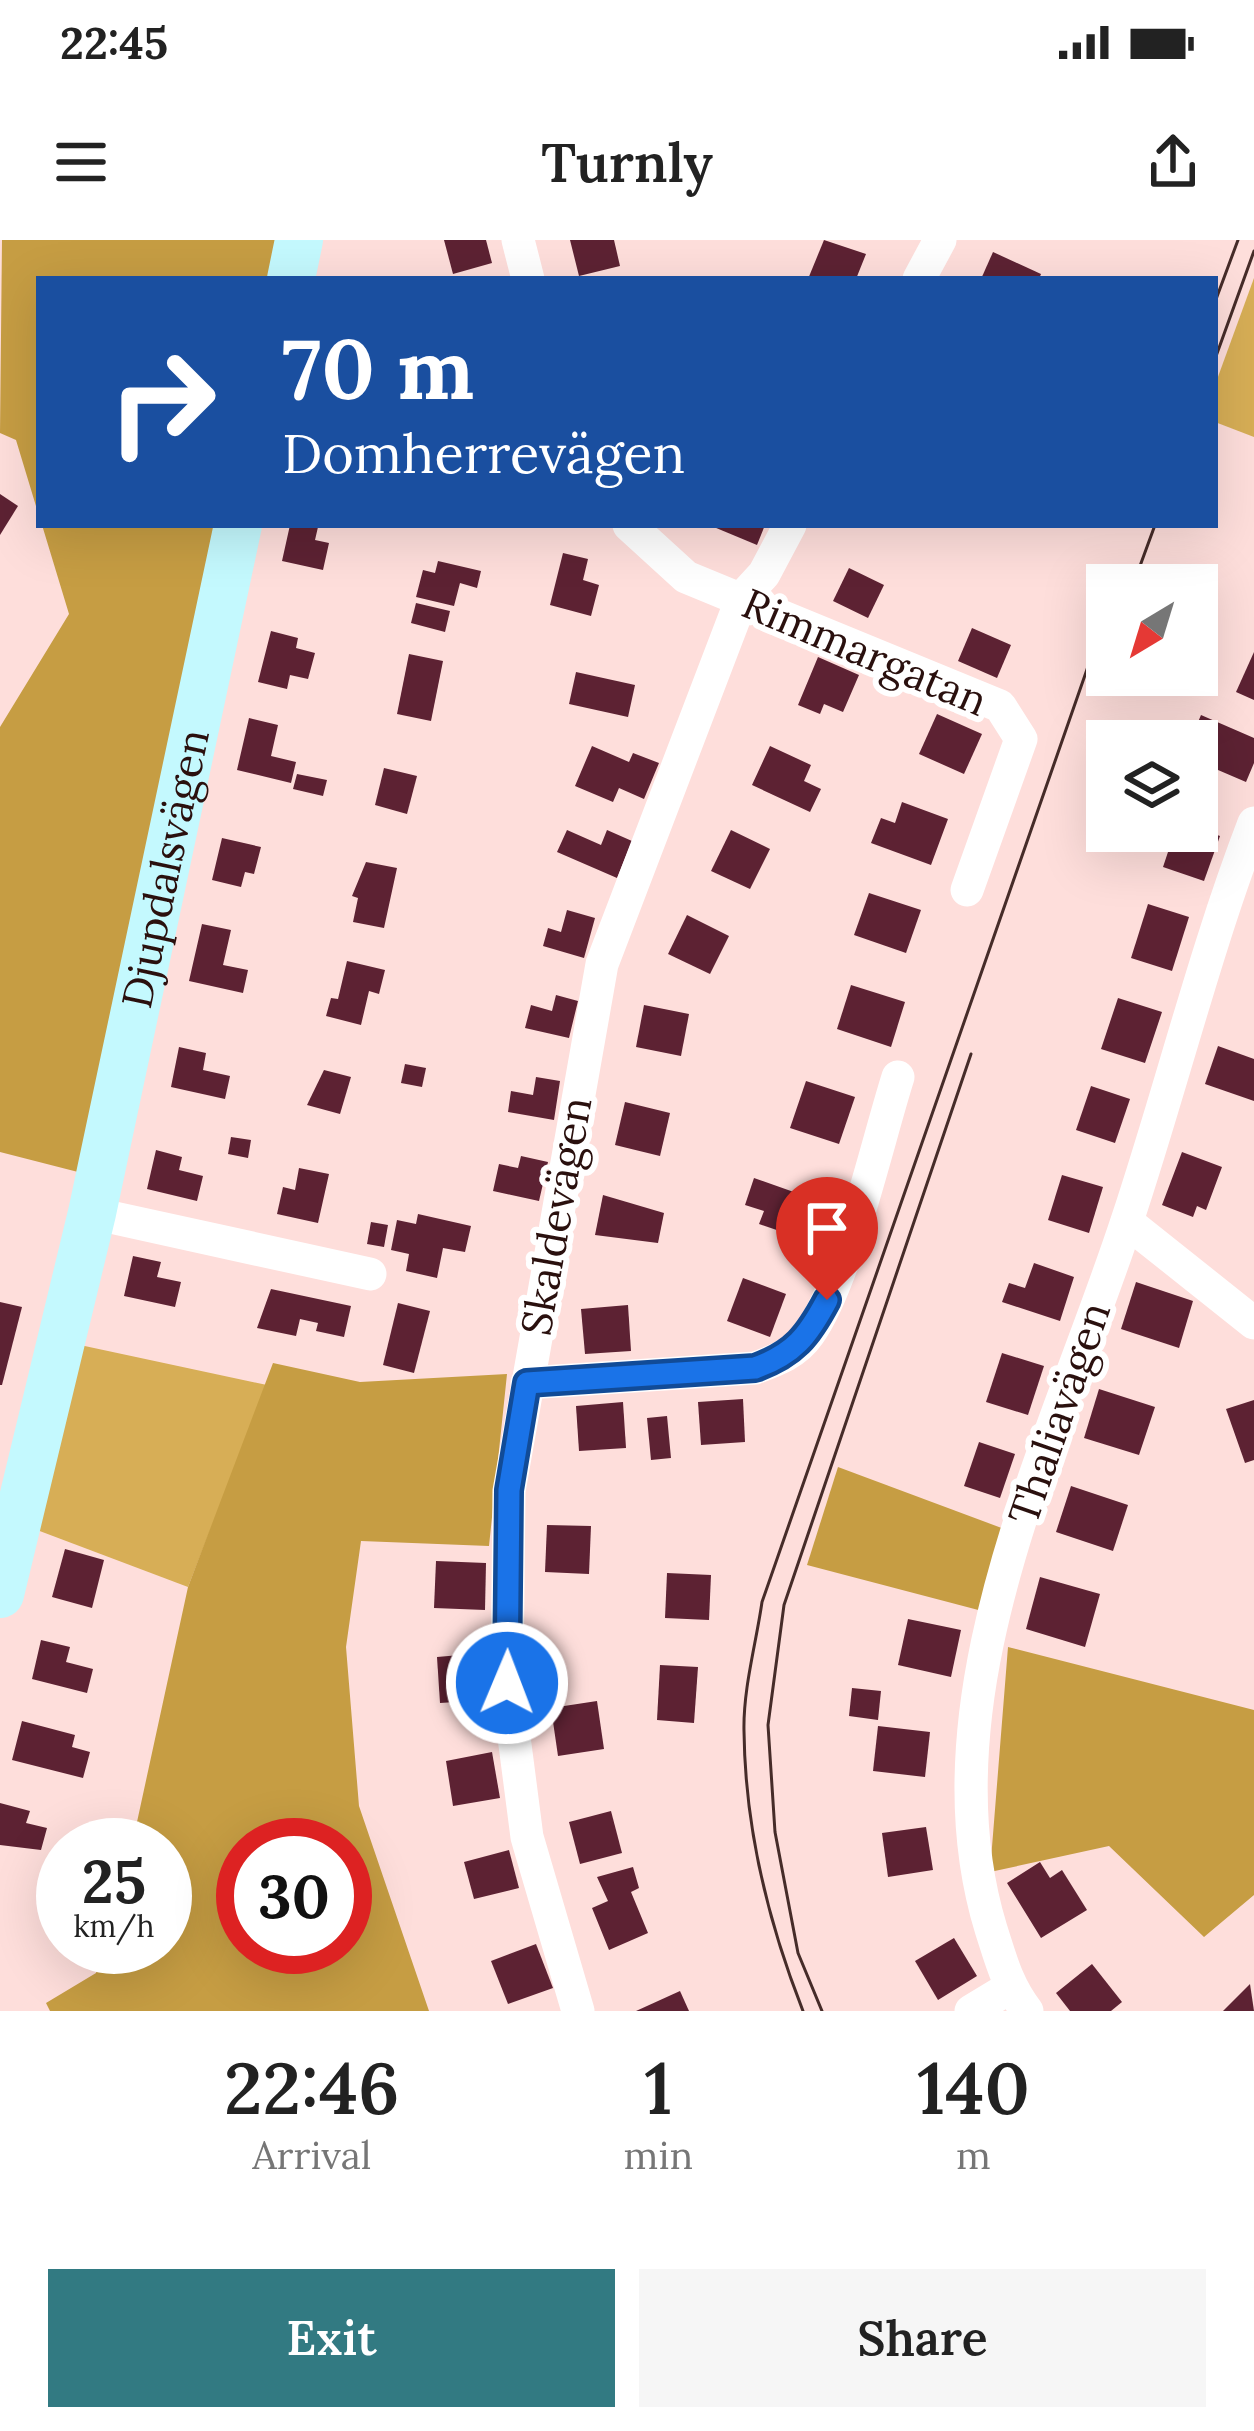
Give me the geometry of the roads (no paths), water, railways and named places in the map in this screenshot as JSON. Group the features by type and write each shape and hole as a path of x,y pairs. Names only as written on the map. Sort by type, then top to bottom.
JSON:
{"street":[{"path":"292,276 299,240"},
{"path":"518,240 527,276"},
{"path":"921,276 940,240"},
{"name":"Djupdalsvägen","path":"0,1594 92,1213 237,528"},
{"name":"Rimmargatan","path":"631,528 686,577 1000,706 1021,740 968,890"},
{"name":"Skaldevägen","path":"578,2011 527,1837 507,1683 509,1490 602,964 742,598 764,574 788,528"},
{"name":"Thaliavägen","path":"1018,1999 976,1877 969,1790 976,1718 1019,1521 1127,1222 1254,824"},
{"path":"527,1383 755,1368 785,1358 808,1335 827,1300 898,1077"},
{"path":"92,1213 370,1274"},
{"path":"1127,1222 1254,1323"},
{"path":"970,2011 1018,1999"}],"tram line":[{"path":"1218,294 1238,240"},
{"path":"1218,351 1254,251"},
{"path":"1141,564 1154,528"},
{"path":"803,2011 769,1909 745,1767 744,1715 762,1602 1086,672"},
{"path":"822,2011 798,1953 775,1832 768,1725 784,1605 971,1054"}]}
